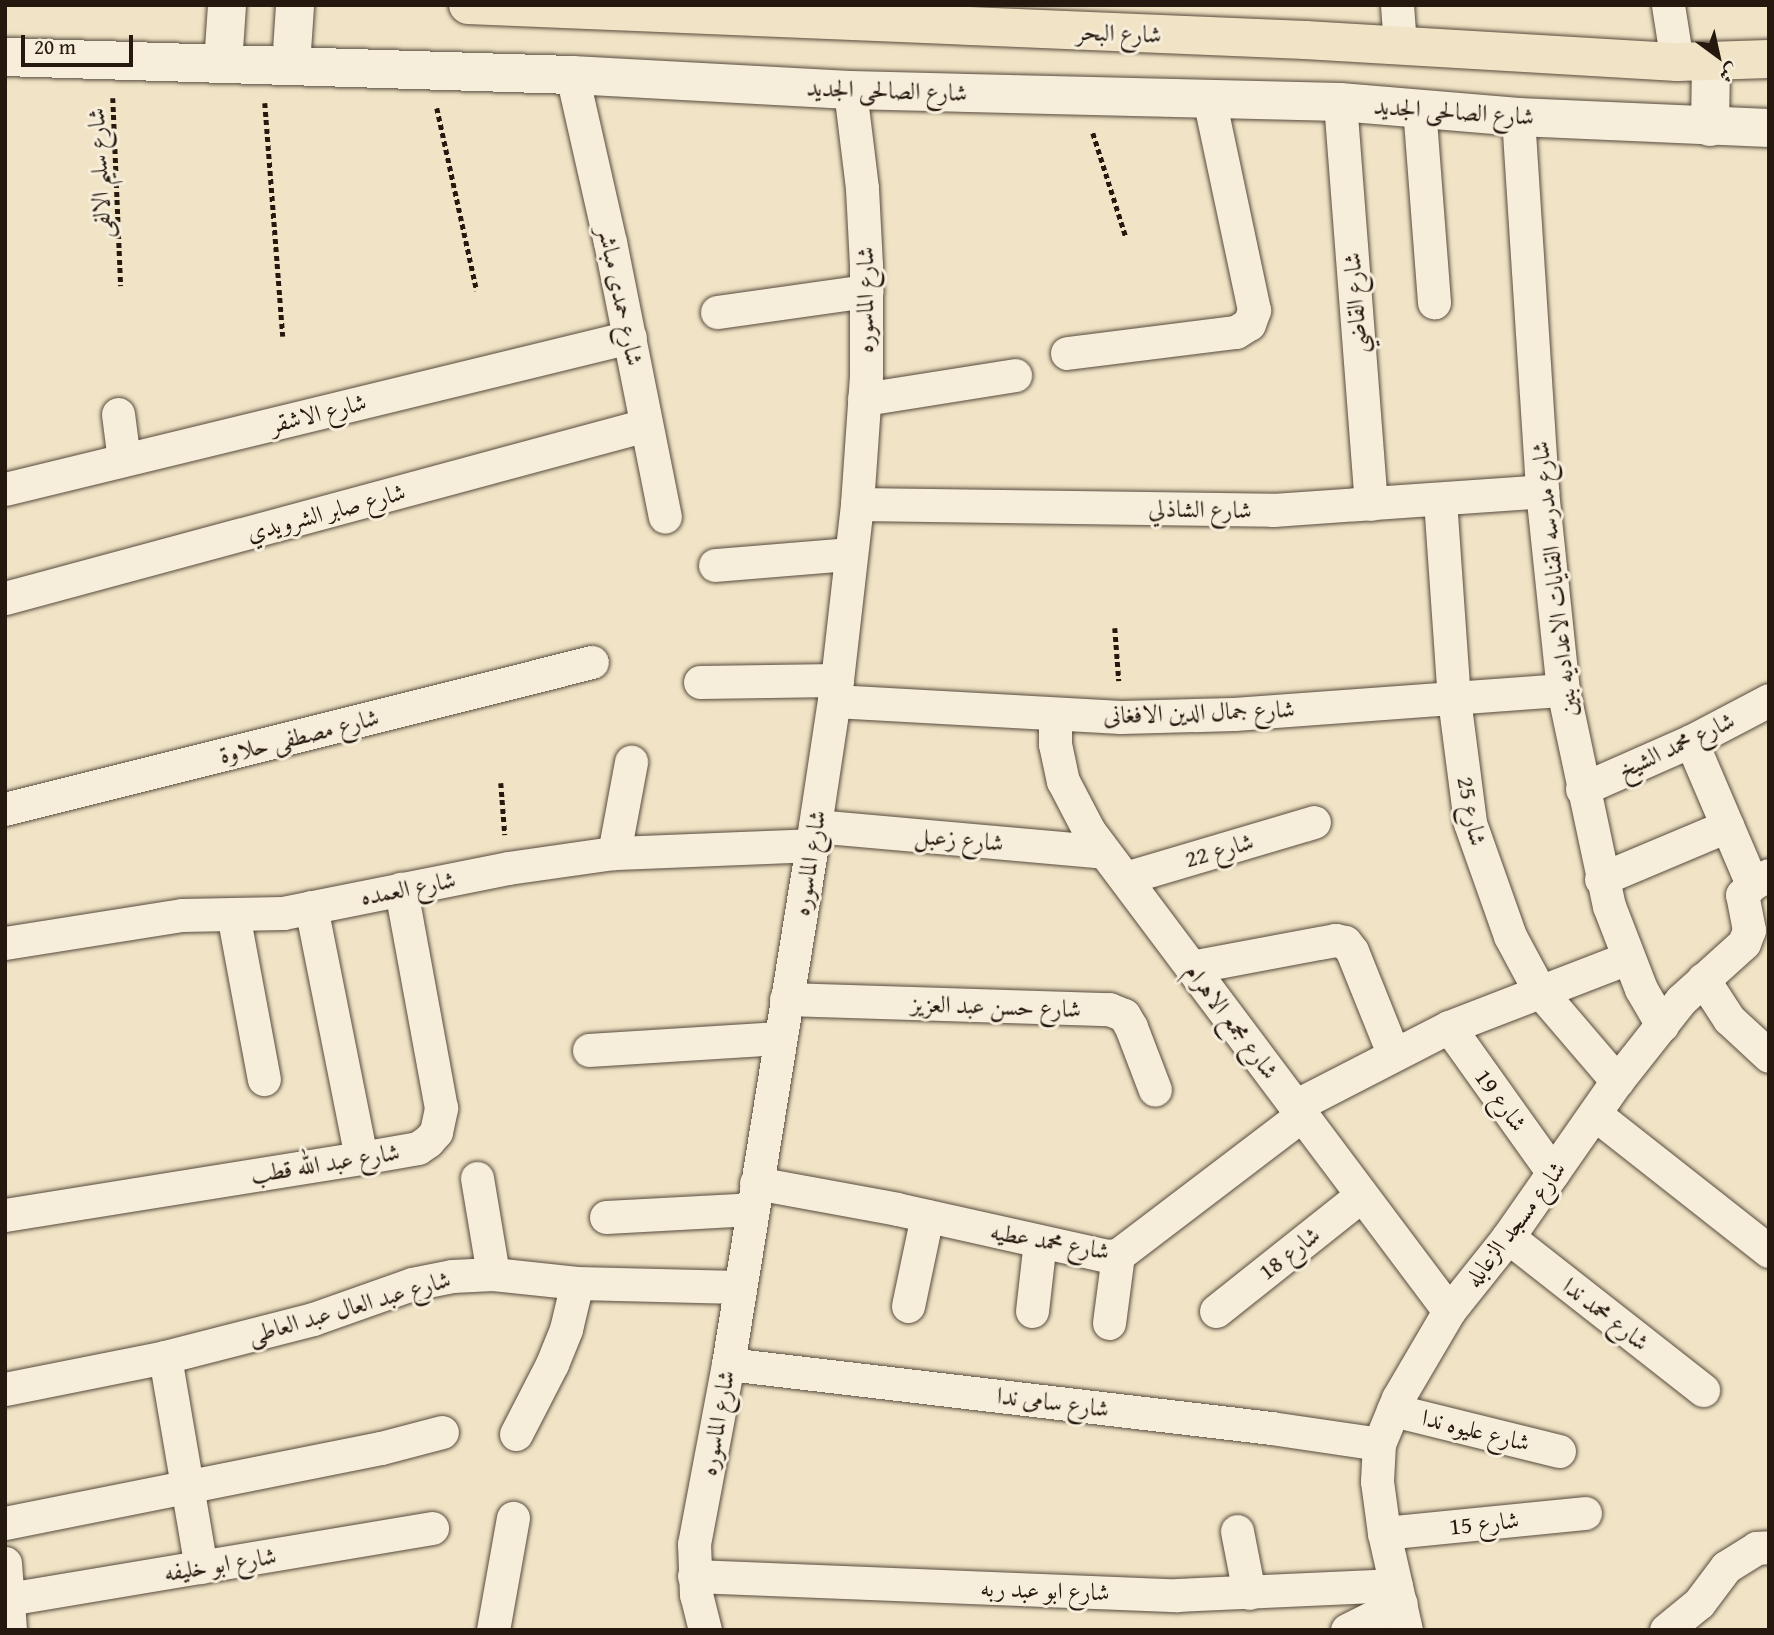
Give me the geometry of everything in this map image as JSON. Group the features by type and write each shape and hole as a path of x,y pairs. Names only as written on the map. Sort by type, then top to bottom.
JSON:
{"main road":[{"name":"شارع البحر","path":"468,5 714,10 1694,61 1769,59"}],"street":[{"path":"223,64 227,5"},
{"path":"276,66 295,5"},
{"path":"1397,5 1400,46"},
{"path":"1668,5 1694,61 1710,127"},
{"name":"شارع الصالحى الجديد","path":"5,57 430,73 572,75 850,90 1340,102 1518,117 1769,128"},
{"name":"شارع حمدى مباشر","path":"572,75 630,337 665,517"},
{"name":"شارع الماسوره","path":"705,1630 694,1576 694,1544 727,1364 836,690 857,504 867,291 862,188 850,90"},
{"path":"1067,353 1236,332 1249,324 1254,310 1209,98"},
{"name":"شارع القاضي","path":"1340,102 1371,505"},
{"path":"1419,107 1434,302"},
{"name":"شارع مدرسه القنايات الاعداديه بنين","path":"1518,117 1542,491 1563,690 1601,879 1628,958 1662,1025"},
{"path":"716,313 867,291"},
{"name":"شارع الاشقر","path":"5,489 630,337"},
{"path":"864,399 1015,375"},
{"path":"118,414 124,460"},
{"name":"شارع صابر الشرويدي","path":"5,598 646,425"},
{"name":"شارع الشاذلي","path":"857,504 1273,510 1542,491"},
{"name":"شارع 25","path":"1440,500 1454,699 1471,823 1510,936 1539,990 1617,1081"},
{"path":"715,565 850,554"},
{"name":"شارع مصطفى حلاوة","path":"5,809 592,662"},
{"name":"شارع جمال الدين الافغانى","path":"700,682 836,690 1055,714 1121,717 1234,714 1563,690"},
{"name":"شارع محمد الشيخ","path":"1582,789 1691,741 1769,700"},
{"name":"شارع مجمع الاهرام","path":"1055,714 1055,744 1063,781 1078,815 1449,1311"},
{"path":"1691,741 1727,826 1760,880"},
{"path":"614,853 631,761"},
{"name":"شارع 22","path":"1125,878 1314,822"},
{"path":"1601,879 1727,826"},
{"name":"شارع زعبل","path":"813,836 1104,852"},
{"name":"شارع العمده","path":"5,943 182,915 283,913 508,868 614,853 813,836"},
{"name":"شارع مسجد الزعابله","path":"1401,1606 1384,1533 1377,1480 1379,1444 1393,1410 1422,1354 1449,1311 1508,1237 1596,1115 1617,1081 1703,979 1749,937 1741,900 1744,891 1760,880"},
{"name":"شارع عبد الله قطب","path":"5,1215 418,1148 436,1132 441,1108 401,889"},
{"path":"311,907 361,1158"},
{"path":"233,915 264,1079"},
{"path":"1191,967 1335,940 1345,942 1352,951 1393,1053"},
{"name":"شارع محمد عطيه","path":"606,1217 754,1196 927,1216 1107,1256 1118,1255 1298,1110 1393,1053 1539,990 1628,958"},
{"path":"1703,979 1729,1019 1769,1055"},
{"name":"شارع حسن عبد العزيز","path":"786,999 1109,1009 1124,1015 1131,1027 1155,1090"},
{"name":"شارع 19","path":"1448,1027 1553,1172"},
{"path":"589,1050 779,1038"},
{"path":"1596,1115 1769,1251"},
{"path":"477,1178 493,1274"},
{"name":"شارع 18","path":"1216,1311 1362,1195"},
{"path":"908,1306 927,1216"},
{"name":"شارع محمد ندا","path":"1508,1237 1703,1390"},
{"path":"1032,1311 1040,1241"},
{"path":"1109,1323 1118,1255"},
{"name":"شارع عبد العال عبد العاطى","path":"5,1390 166,1357 313,1319 412,1284 452,1276 493,1274 577,1283 739,1287"},
{"path":"516,1434 566,1329 577,1283"},
{"path":"166,1357 201,1567"},
{"name":"شارع سامى ندا","path":"727,1364 1271,1428 1379,1444"},
{"name":"شارع عليوه ندا","path":"1393,1410 1559,1451"},
{"path":"5,1523 381,1448 442,1432"},
{"name":"شارع 15","path":"1384,1533 1585,1513"},
{"path":"493,1630 513,1518"},
{"name":"شارع ابو خليفه","path":"9,1614 201,1567 432,1528"},
{"path":"1237,1531 1249,1593"},
{"path":"1666,1630 1699,1603 1726,1567 1740,1556 1769,1547"},
{"path":"5,1563 9,1614"},
{"name":"شارع ابو عبد ربه","path":"694,1576 1140,1594 1249,1593 1401,1606"},
{"path":"1348,1630 1401,1606"}],"path":[{"name":"شارع سليم الالفى","path":"111,59 121,286"},
{"path":"276,66 283,336"},
{"path":"430,73 477,291"},
{"path":"1081,95 1126,237"},
{"path":"1115,628 1121,717"},
{"path":"501,783 508,868"}]}
